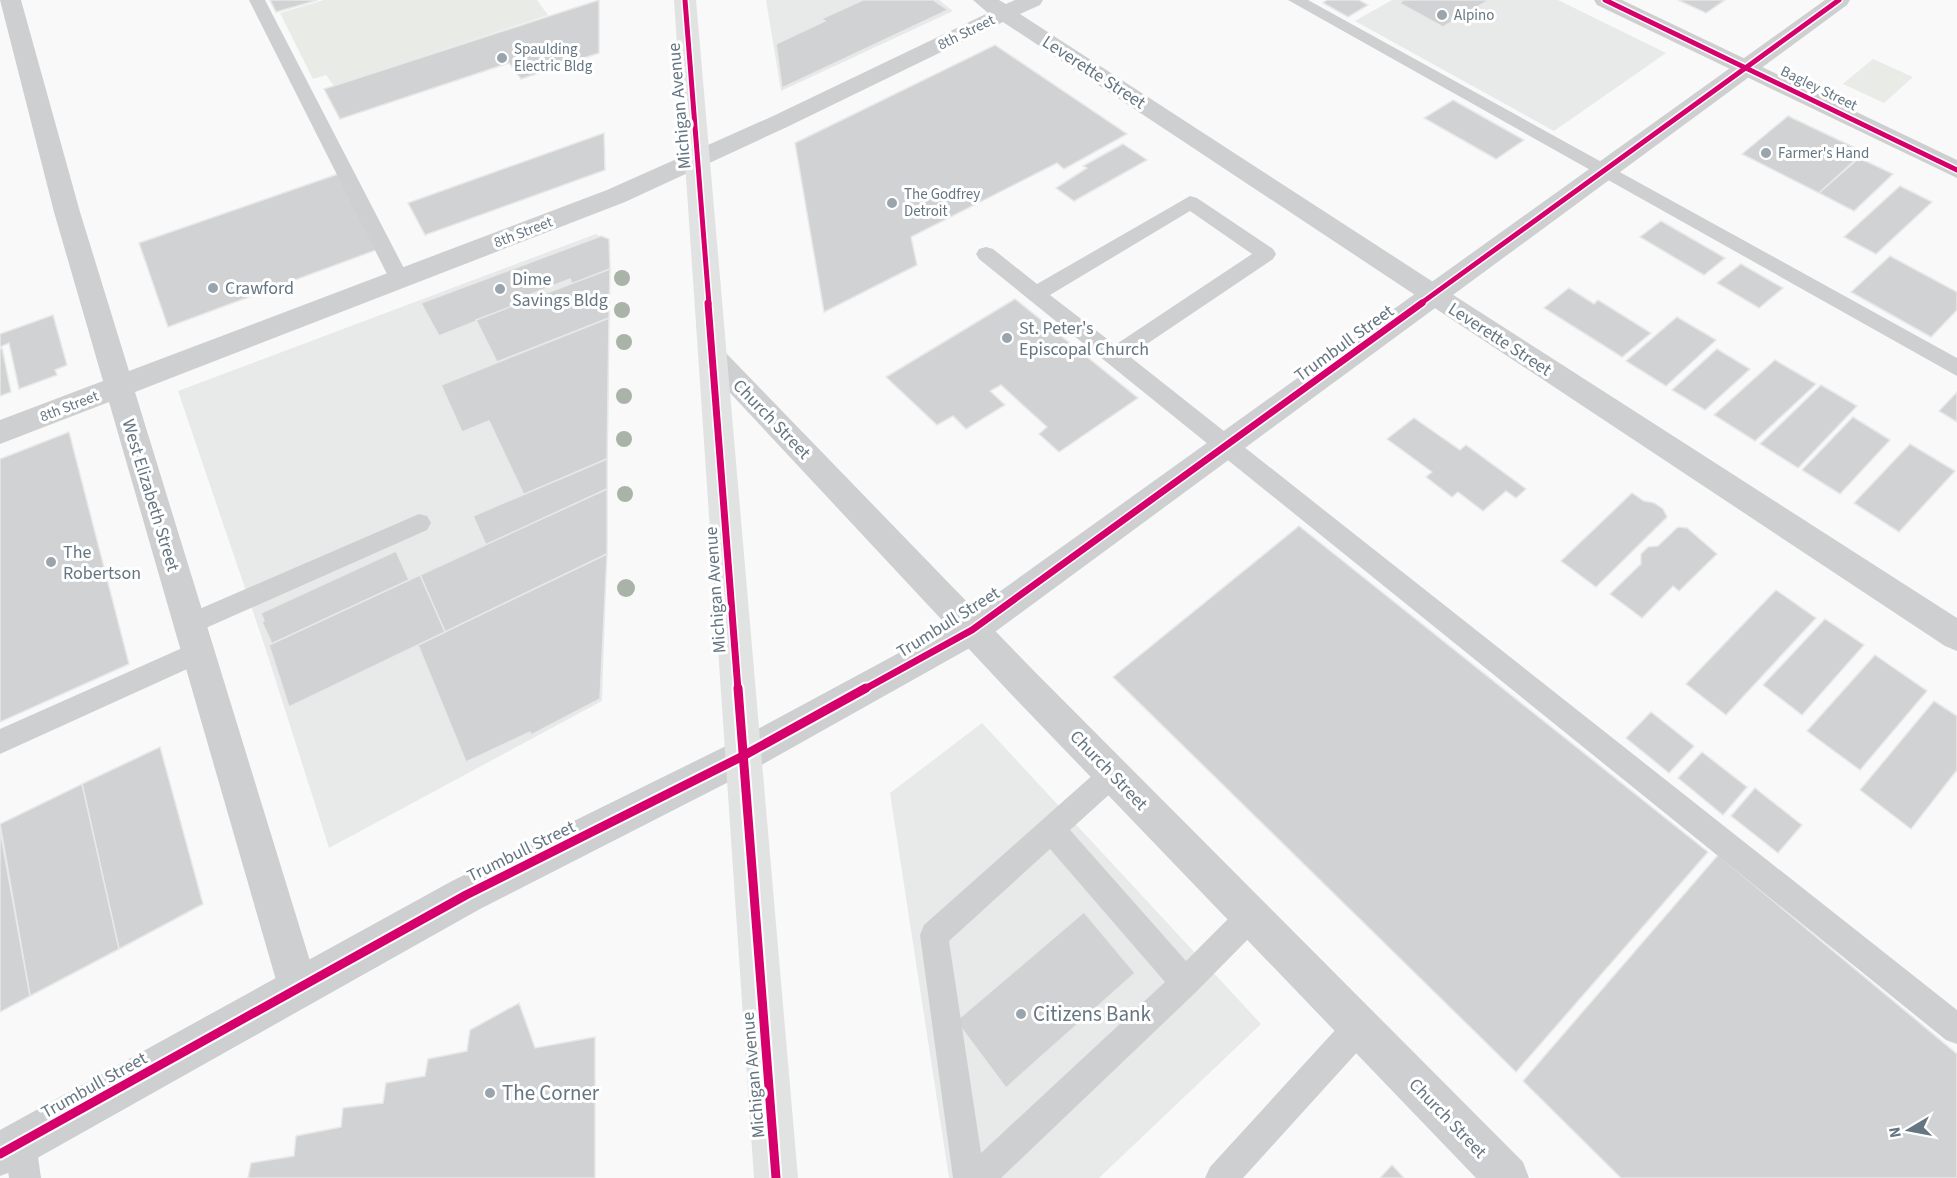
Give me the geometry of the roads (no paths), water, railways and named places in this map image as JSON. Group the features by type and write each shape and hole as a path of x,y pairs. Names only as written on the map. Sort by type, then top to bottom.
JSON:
{"main road":[{"name":"Michigan Avenue","path":"685,0 776,1178"}],"street":[{"name":"8th Street","path":"0,432 616,196 699,159 994,7 1032,0"},
{"name":"Bagley Street","path":"1605,0 1957,170"},
{"name":"Trumbull Street","path":"15,1158 298,987 466,895 743,756 972,630 1839,0"},
{"name":"West Elizabeth Street","path":"9,2 67,212 298,987"},
{"name":"Leverette Street","path":"994,7 1957,636"},
{"name":"Church Street","path":"714,358 916,567 972,630 1507,1178"}],"lane":[{"path":"257,0 400,280"},
{"path":"1296,0 1957,368"},
{"path":"1036,294 1190,202 1266,254 1114,356"},
{"path":"987,254 1957,1029"},
{"path":"0,742 194,638 419,523"},
{"path":"969,1178 934,935 1113,774"},
{"path":"1052,829 1185,983"},
{"path":"978,1178 1185,983 1251,916"},
{"path":"1221,1178 1359,1027"}],"place":[{"name":"Alpino","path":"1442,15"},
{"name":"Spaulding Electric Bldg","path":"502,58"},
{"name":"Farmer's Hand","path":"1766,153"},
{"name":"The Godfrey Detroit","path":"892,203"},
{"name":"Crawford","path":"213,288"},
{"name":"Dime Savings Bldg","path":"500,289"},
{"name":"St. Peter's Episcopal Church","path":"1007,338"},
{"name":"The Robertson","path":"51,562"},
{"name":"Citizens Bank","path":"1021,1014"},
{"name":"The Corner","path":"490,1093"}]}
